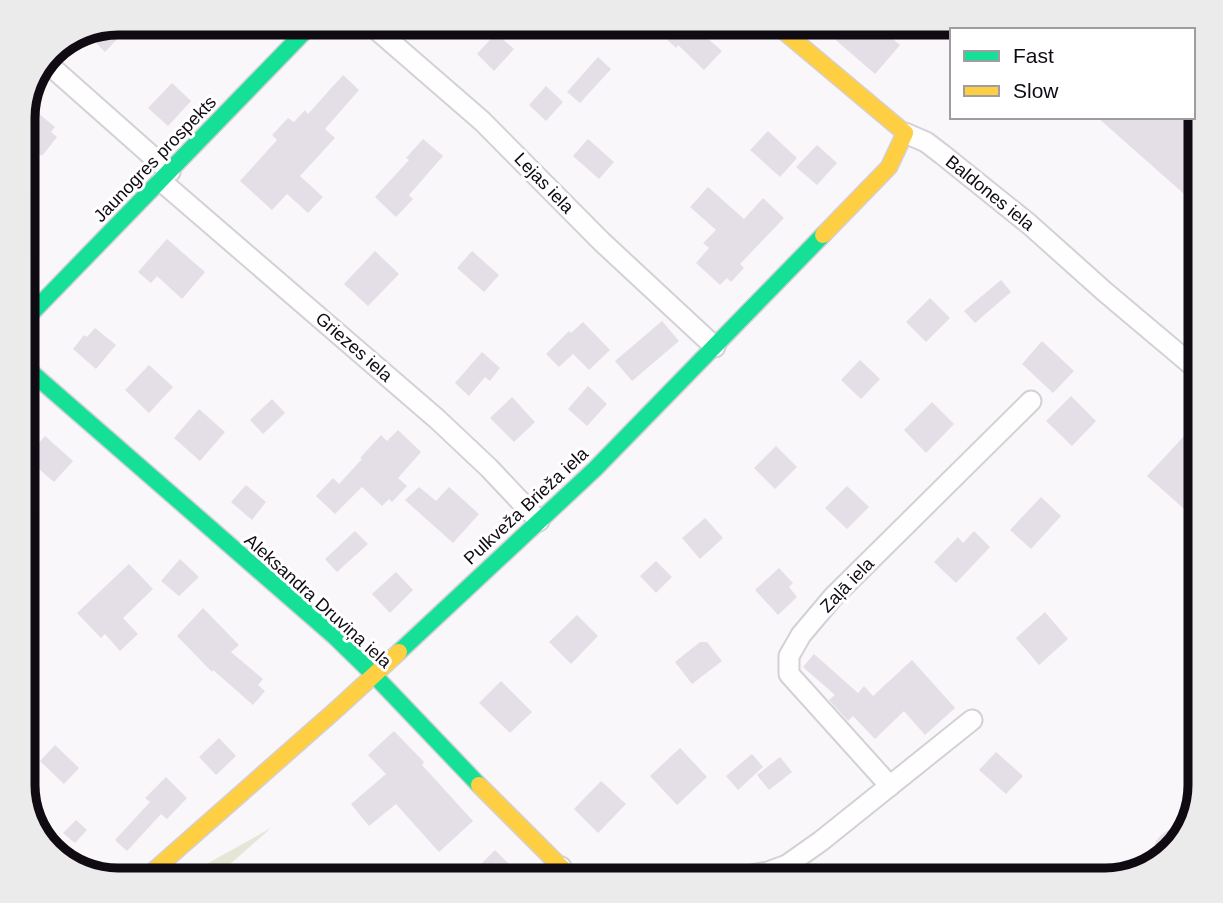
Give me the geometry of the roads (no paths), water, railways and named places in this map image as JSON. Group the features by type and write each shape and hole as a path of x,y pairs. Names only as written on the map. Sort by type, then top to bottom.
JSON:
{"street":[{"name":"Jaunogres prospekts","path":"35,310 301,35"},
{"name":"Lejas iela","path":"383,35 482,121 602,242 715,347"},
{"name":"Baldones iela","path":"788,35 883,116 905,133 926,142 1029,225 1188,362"},
{"name":"Griezes iela","path":"52,68 165,177 437,419 489,468 539,521"},
{"name":"Pulkveža Brieža iela","path":"157,868 267,772 595,469 889,167 905,133"},
{"name":"Aleksandra Druviņa iela","path":"35,376 289,595 373,674 553,868"},
{"name":"Zaļā iela","path":"890,786 789,674 789,656 801,635 833,597 1031,401"},
{"path":"779,868 788,865 821,841 972,720"}]}
